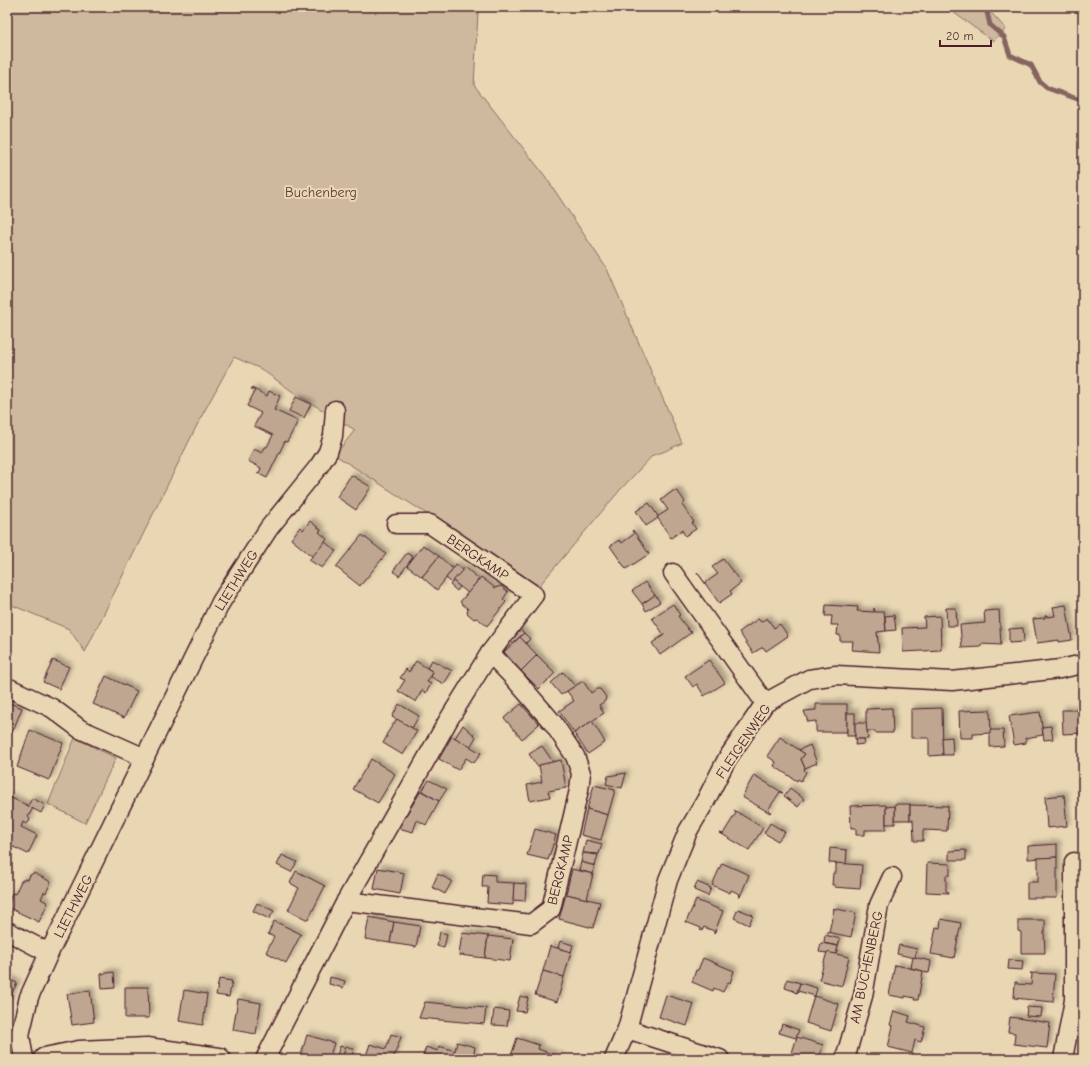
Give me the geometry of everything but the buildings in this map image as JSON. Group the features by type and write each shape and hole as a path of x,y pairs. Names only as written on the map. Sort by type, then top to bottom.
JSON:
{"main road":[{"path":"45,1059 79,1052 147,1049 216,1059"}],"street":[{"name":"LIETHWEG","path":"24,1059 20,1035 29,997 49,952 221,602 269,528 319,466 328,452 333,436 335,410"},
{"name":"BERGKAMP","path":"265,1059 346,901 437,739 490,653 534,595 430,524 396,524"},
{"path":"673,573 765,703"},
{"name":"BERGKAMP","path":"346,901 531,924 551,909 579,790 581,773 575,756 553,722 490,653"},
{"name":"FLEIGENWEG","path":"614,1059 627,1029 668,880 688,831 727,759 765,703 809,679 836,675 952,681 1060,669 1083,664"},
{"path":"7,687 52,708 80,729 145,758"},
{"path":"1063,1059 1074,1000 1074,862"},
{"name":"AM BUCHENBERG","path":"844,1059 863,996 879,905 892,877"},
{"path":"7,931 49,952"},
{"path":"627,1029 720,1059"}],"green space":[{"name":"Buchenberg","path":"7,7 496,7 478,12 474,85 545,176 607,269 682,443 653,455 620,490 539,586 335,455 355,430 296,394 261,369 234,357 200,419 85,652 69,629 7,603"},
{"path":"946,7 986,7 1006,29 993,41"},
{"path":"75,738 116,758 85,823 48,804"}],"waterway":[{"path":"984,7 987,12 990,25 1004,37 1010,55 1031,65 1040,82 1047,88 1083,101"}]}
